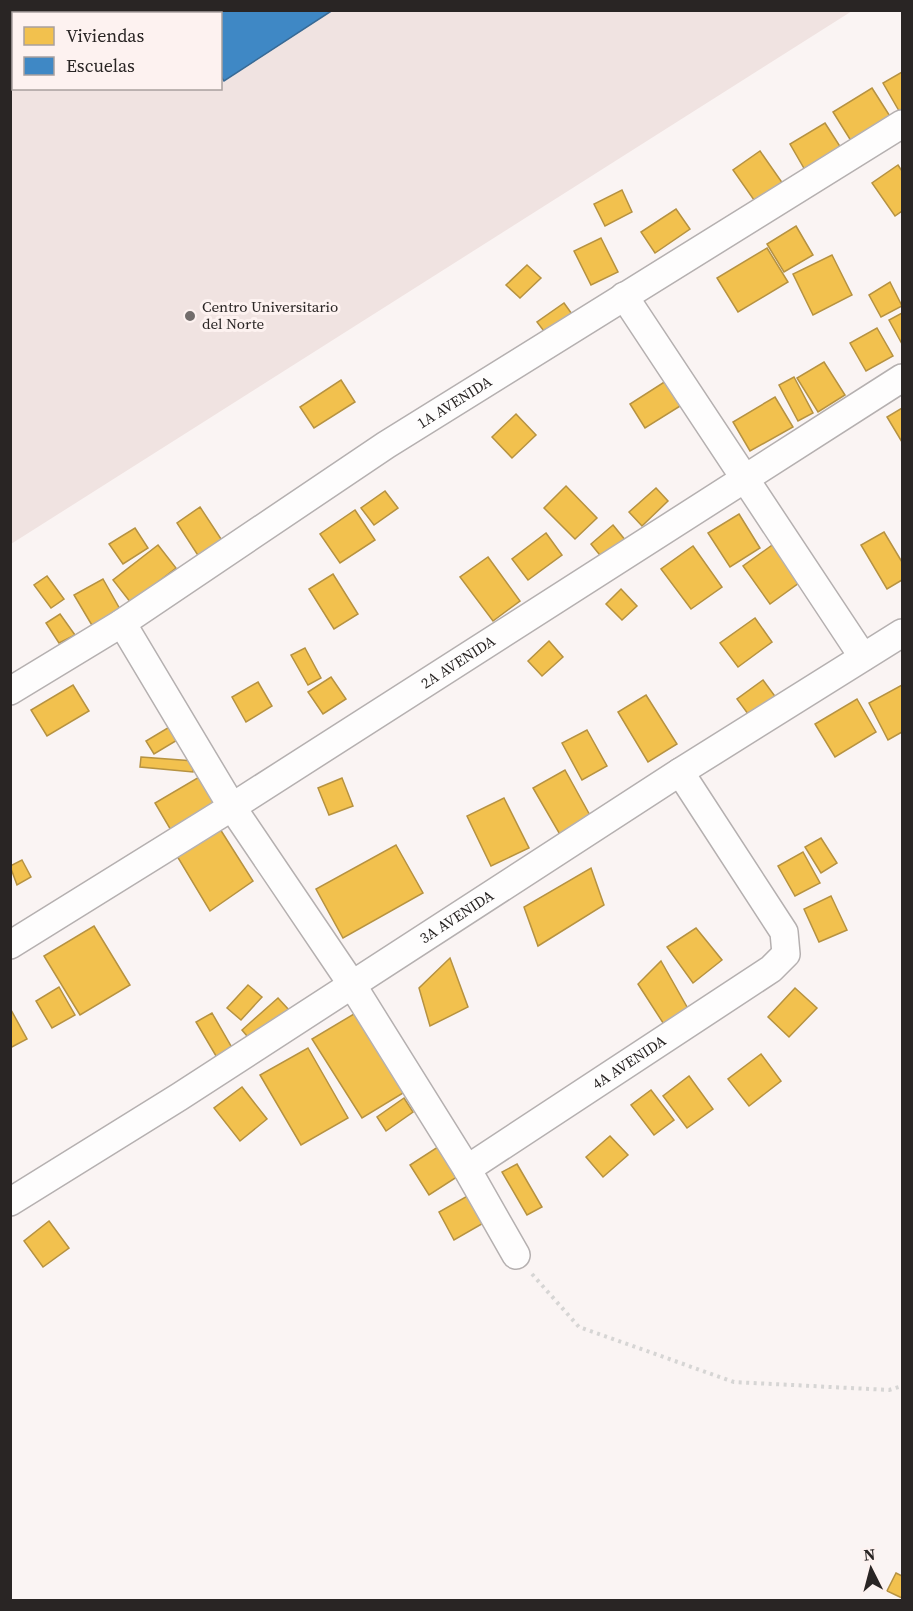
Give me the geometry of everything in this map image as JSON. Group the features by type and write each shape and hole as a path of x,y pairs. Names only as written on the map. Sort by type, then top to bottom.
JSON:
{"street":[{"name":"1A AVENIDA","path":"10,691 122,623 386,445 903,124"},
{"path":"624,296 742,478 863,657"},
{"name":"2A AVENIDA","path":"10,945 232,807 742,478 903,378"},
{"path":"122,623 232,807 351,983 467,1169 516,1255"},
{"name":"3A AVENIDA","path":"10,1202 179,1097 351,983 680,772 903,633"},
{"name":"4A AVENIDA","path":"467,1169 771,969 786,954 784,932 680,772"}],"path":[{"path":"516,1255 579,1328 734,1382 889,1390 903,1386"}],"shaded area":[{"name":"Centro Universitario del Norte","path":"11,11 852,11 11,544"}],"building: Viviendas":[{"path":"902,72 902,116 883,83"},
{"path":"872,88 893,121 853,144 833,112"},
{"path":"825,123 841,148 805,170 790,144"},
{"path":"760,151 788,191 761,210 733,170"},
{"path":"898,165 902,171 902,211 895,216 872,183"},
{"path":"622,190 632,212 605,226 594,204"},
{"path":"676,209 690,229 655,253 641,232"},
{"path":"796,226 813,255 784,272 767,244"},
{"path":"601,238 618,272 591,285 574,251"},
{"path":"767,248 788,282 738,312 717,278"},
{"path":"832,255 852,295 813,315 793,274"},
{"path":"527,265 541,278 520,298 506,285"},
{"path":"890,282 902,306 881,317 869,295"},
{"path":"564,303 577,321 550,339 537,322"},
{"path":"902,313 902,344 889,320"},
{"path":"877,328 893,356 866,371 850,343"},
{"path":"824,362 845,395 818,412 797,378"},
{"path":"794,377 813,413 798,421 779,385"},
{"path":"669,379 685,403 645,428 630,404"},
{"path":"341,380 355,402 314,428 300,407"},
{"path":"775,397 793,427 750,451 733,422"},
{"path":"902,408 902,442 887,417"},
{"path":"516,414 536,435 512,458 492,437"},
{"path":"566,486 597,518 575,539 544,508"},
{"path":"656,488 668,501 642,526 629,512"},
{"path":"385,491 398,508 374,525 361,508"},
{"path":"200,507 225,545 201,560 177,523"},
{"path":"355,510 375,540 340,563 320,534"},
{"path":"739,514 760,548 730,567 708,533"},
{"path":"613,525 626,541 603,559 591,544"},
{"path":"135,528 148,548 123,564 109,544"},
{"path":"884,532 902,562 902,580 887,589 861,545"},
{"path":"546,533 562,555 528,580 512,559"},
{"path":"775,543 803,580 770,604 743,566"},
{"path":"158,545 176,568 131,603 113,580"},
{"path":"693,546 722,587 691,609 661,569"},
{"path":"488,557 520,601 493,621 460,577"},
{"path":"333,574 358,614 334,629 309,589"},
{"path":"47,576 64,599 51,608 34,585"},
{"path":"103,579 121,611 93,627 74,595"},
{"path":"621,589 637,606 622,620 606,604"},
{"path":"60,614 75,635 59,643 46,623"},
{"path":"755,618 772,642 738,667 720,643"},
{"path":"549,641 563,657 542,676 528,661"},
{"path":"305,648 321,678 308,685 291,655"},
{"path":"331,677 346,699 323,714 308,692"},
{"path":"763,680 777,699 751,718 737,699"},
{"path":"258,682 272,706 246,722 232,697"},
{"path":"73,685 89,711 47,736 31,710"},
{"path":"902,685 902,732 888,740 869,703"},
{"path":"646,695 677,744 648,762 618,712"},
{"path":"857,699 876,732 835,757 815,724"},
{"path":"176,723 184,736 154,754 146,741"},
{"path":"587,730 607,766 582,780 562,743"},
{"path":"141,757 194,761 193,772 140,767"},
{"path":"565,770 592,819 562,838 533,788"},
{"path":"206,773 223,802 172,832 155,803"},
{"path":"342,778 353,806 329,815 318,788"},
{"path":"504,798 529,848 491,866 467,816"},
{"path":"220,829 253,881 210,911 177,856"},
{"path":"821,838 837,863 821,873 805,847"},
{"path":"396,845 423,893 343,938 316,889"},
{"path":"803,852 820,883 795,896 778,866"},
{"path":"22,860 31,877 17,885 10,866"},
{"path":"591,868 604,905 538,946 524,907"},
{"path":"831,896 847,930 819,942 804,909"},
{"path":"94,926 130,985 80,1015 44,956"},
{"path":"696,928 722,960 693,983 667,947"},
{"path":"450,958 468,1007 430,1026 419,988"},
{"path":"661,961 691,1014 667,1029 638,984"},
{"path":"248,985 262,997 241,1020 227,1008"},
{"path":"59,987 75,1015 52,1028 36,1001"},
{"path":"795,988 817,1008 789,1037 768,1017"},
{"path":"278,998 289,1010 252,1042 242,1030"},
{"path":"10,1008 27,1039 10,1048"},
{"path":"359,1011 408,1090 362,1118 312,1039"},
{"path":"212,1013 235,1053 219,1061 196,1022"},
{"path":"308,1048 348,1118 301,1145 260,1075"},
{"path":"761,1054 781,1081 749,1106 728,1079"},
{"path":"689,1076 713,1109 687,1128 663,1096"},
{"path":"242,1087 267,1119 240,1141 214,1108"},
{"path":"651,1090 674,1120 654,1135 631,1105"},
{"path":"404,1098 413,1112 386,1131 377,1117"},
{"path":"610,1136 628,1155 603,1177 586,1157"},
{"path":"444,1143 463,1173 429,1195 410,1165"},
{"path":"517,1164 542,1207 527,1215 502,1172"},
{"path":"471,1194 487,1221 454,1240 439,1212"},
{"path":"49,1221 69,1248 43,1267 24,1241"},
{"path":"896,1573 902,1576 902,1598 887,1591"}],"building: Escuelas":[{"path":"178,10 333,10 224,81 222,78 222,12 179,12"}],"place":[{"name":"Centro Universitario del Norte","path":"190,316"}]}
